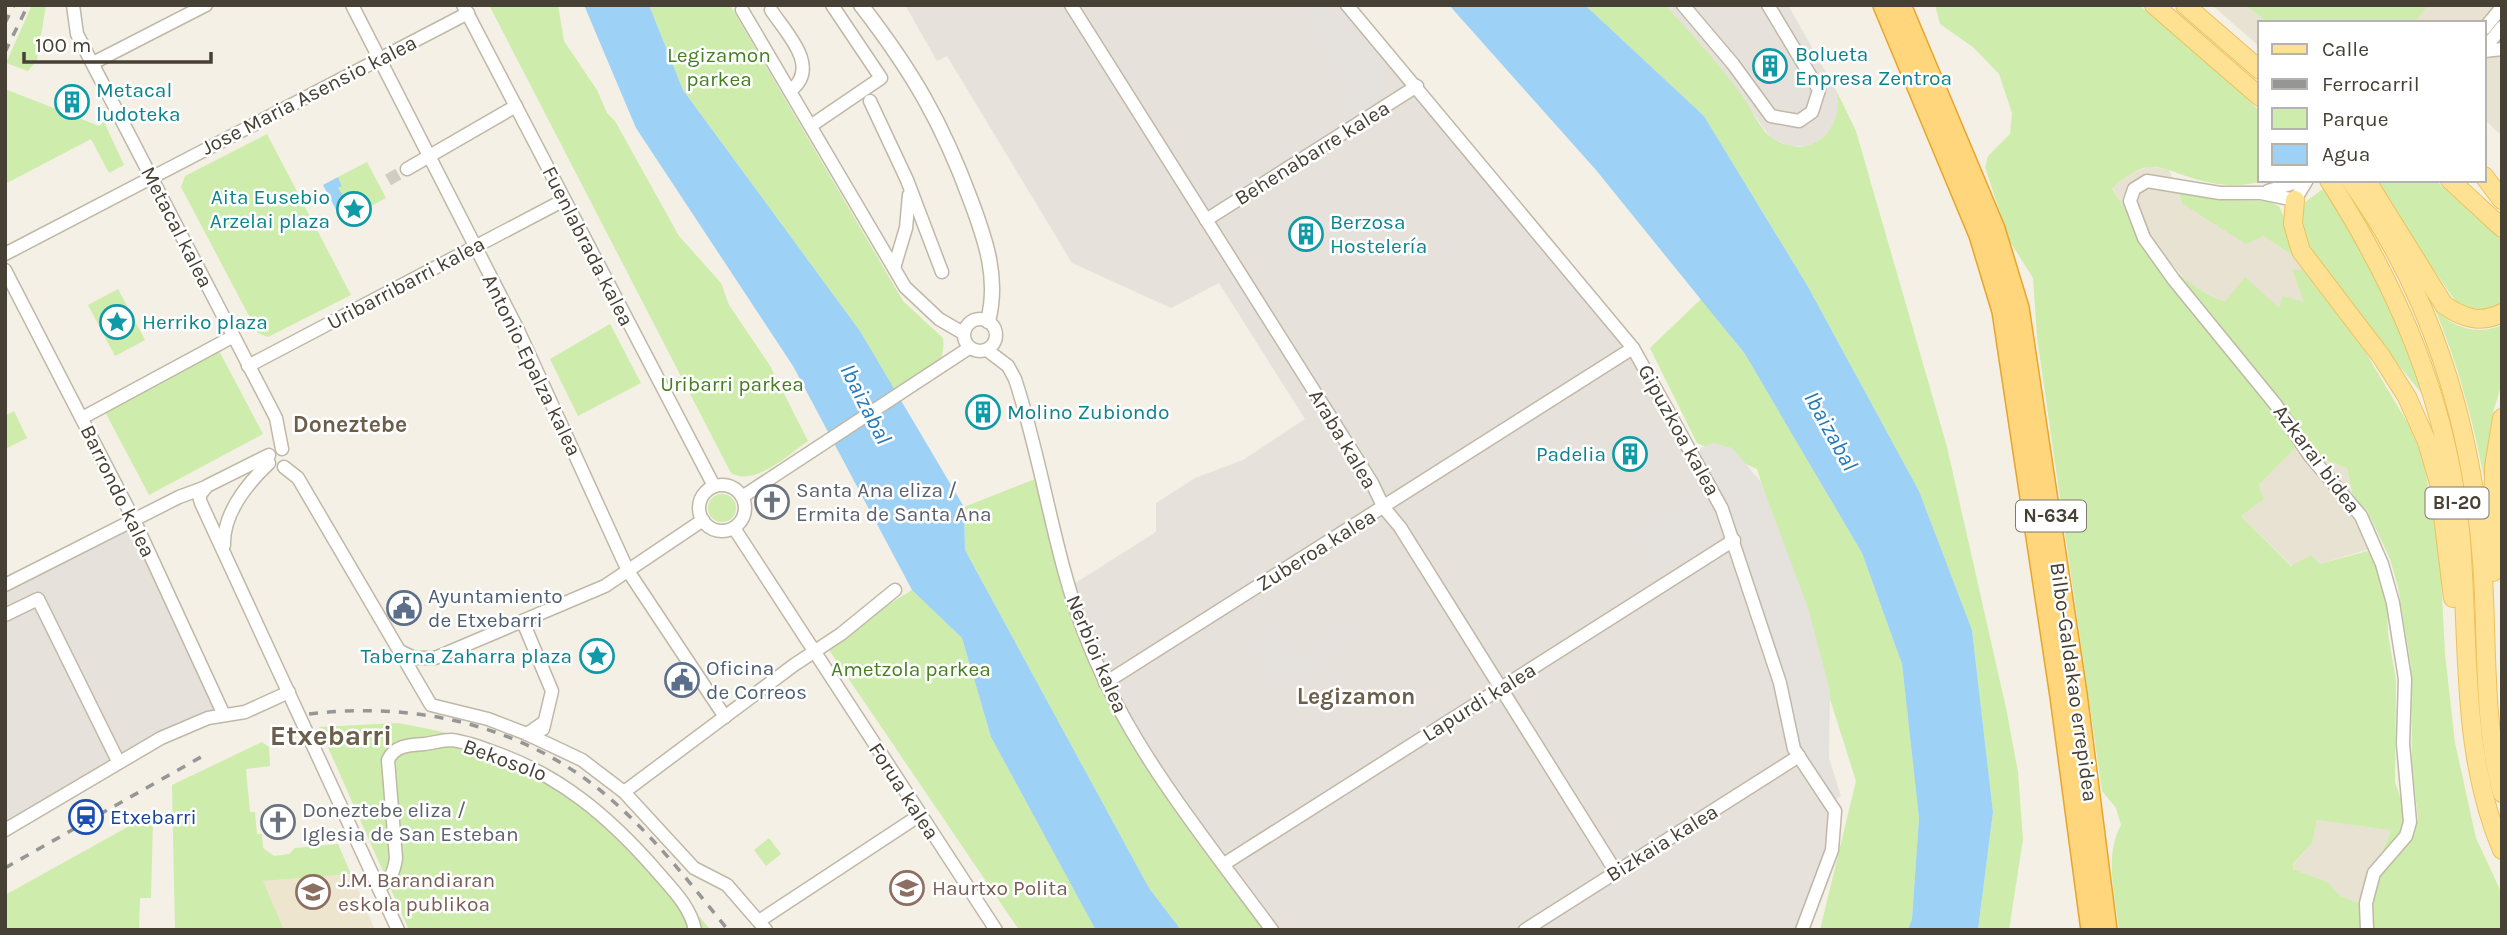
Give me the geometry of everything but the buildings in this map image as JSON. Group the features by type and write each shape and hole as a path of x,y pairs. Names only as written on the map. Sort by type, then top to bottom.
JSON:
{"highway":[{"name":"N-634","path":"1869,5 1907,88 1940,117"},
{"name":"N-634","path":"1883,5 1940,117"},
{"name":"N-634","path":"1901,5 1940,117"},
{"name":"N-634","path":"1912,5 1939,67 1940,117"},
{"name":"Bilbo-Galdakao errepidea","path":"1940,117 1979,235 2007,334 2091,930"},
{"name":"Bilbo-Galdakao errepidea","path":"1940,117 1995,229 2019,308 2078,707 2107,930"}],"main road":[{"path":"2154,5 2221,60 2258,95"},
{"path":"2185,5 2258,67"},
{"path":"2486,179 2502,200"},
{"name":"BI-20","path":"2330,182 2387,277 2428,377 2445,441 2457,505 2476,765 2487,811 2502,850"},
{"name":"BI-20","path":"2351,182 2372,211 2415,288 2456,396 2475,485 2494,751 2502,793"},
{"path":"2366,182 2444,305 2462,317 2483,320 2502,313"},
{"path":"2452,182 2502,228"},
{"path":"2295,200 2293,224 2301,251 2381,356 2407,397 2427,442 2439,483 2453,602 2467,641"},
{"path":"2494,751 2494,467 2502,418"}],"street":[{"name":"Metacal kalea","path":"73,5 78,34 276,418 282,449"},
{"path":"93,63 206,5"},
{"name":"Antonio Epalza kalea","path":"352,5 518,330 628,570 725,717"},
{"path":"812,125 881,78 832,5"},
{"path":"742,9 792,90 905,287 920,303 963,333 969,348 978,352 987,350 994,344 996,334 989,321 994,297 992,271 985,240 956,160 914,78 861,5"},
{"name":"Araba kalea","path":"1071,5 1372,483 1384,508 1401,527 1616,872"},
{"name":"Gipuzkoa kalea","path":"1347,5 1418,86 1633,348 1697,460 1734,540 1780,683 1786,718 1799,756 1832,802 1835,831 1832,850 1802,930"},
{"path":"1683,5 1729,58 1771,116 1799,121 1812,112 1819,90 1768,5"},
{"path":"2486,27 2502,7"},
{"name":"Jose Maria Asensio kalea","path":"5,254 380,60 466,9"},
{"name":"Fuenlabrada kalea","path":"466,9 714,486"},
{"path":"771,10 803,59 801,80 792,90"},
{"path":"2486,47 2502,27"},
{"name":"Behenabarre kalea","path":"1206,220 1418,86"},
{"path":"870,101 907,180 942,272"},
{"path":"407,169 516,106"},
{"path":"894,268 908,219 907,180"},
{"name":"Azkarai bidea","path":"2261,193 2220,193 2147,181 2134,190 2130,201 2144,238 2174,280 2276,405 2310,457 2347,504 2361,516 2382,564 2393,603 2405,679 2403,744 2410,822 2406,836 2374,873 2366,904 2367,930"},
{"path":"2261,193 2298,182"},
{"path":"2261,193 2295,200 2304,182"},
{"name":"Uribarribarri kalea","path":"248,366 564,200"},
{"name":"Barrondo kalea","path":"5,270 134,520 224,715"},
{"path":"963,333 973,320 989,321"},
{"path":"82,418 147,380 232,337"},
{"path":"742,497 969,348"},
{"name":"Zuberoa kalea","path":"1105,683 1633,348"},
{"name":"Nerbioi kalea","path":"987,350 1007,366 1015,379 1069,587 1105,683 1134,737 1272,930"},
{"path":"225,549 228,522 238,500 274,450 282,449 289,457 284,467"},
{"path":"269,458 276,468 284,467 298,478 431,705 488,719 527,733 582,760 624,792 694,868 727,885 762,926 920,816"},
{"path":"5,585 180,497 269,458"},
{"path":"207,486 200,496 201,503 225,549 398,930"},
{"path":"714,486 730,486 742,497 743,517 734,528 720,531 703,520 699,504 702,497 714,486"},
{"path":"180,497 201,503"},
{"path":"398,650 414,658 435,658 523,622 605,586 703,520"},
{"name":"Forua kalea","path":"734,528 996,930"},
{"name":"Lapurdi kalea","path":"1224,864 1734,540"},
{"path":"624,792 813,651 841,634 895,590"},
{"path":"5,615 38,599 118,761"},
{"path":"523,622 552,691 542,735 549,745"},
{"path":"5,830 118,761 184,728 224,715 245,712 289,692"},
{"path":"527,733 543,723"},
{"name":"Bekosolo","path":"379,888 394,872 396,858 388,760 391,754 404,746 446,740 479,747 526,763 561,782 590,804 636,848 673,890 692,916 695,930"},
{"name":"Bizkaia kalea","path":"1525,930 1799,756"}],"shaded area":[{"path":"905,5 1347,5 1633,348 1697,460 1832,802 1835,831 1802,930 1276,930 1134,737 1069,587 1156,532 1156,503 1195,478 1243,460 1305,419 1219,283 1171,308 1072,263 947,56 937,61"},
{"path":"1295,5 1334,5 1380,57 1385,70 1384,91 1371,107 1345,124 1333,103 1349,93"},
{"path":"1665,5 1788,5 1837,92 1840,105 1832,129 1815,144 1805,146 1791,146 1772,139 1703,47"},
{"path":"2212,5 2502,5 2502,136 2486,121 2486,21 2258,21 2258,45"},
{"path":"2149,167 2169,169 2183,204 2263,236 2292,255 2303,270 2292,270 2305,303 2280,308 2225,303 2190,284 2132,222 2112,187 2129,174"},
{"path":"1714,443 1732,448 1761,482 1809,611 1830,691 1829,758 1841,796 1832,802 1794,749 1762,623 1692,451"},
{"path":"2295,448 2347,468 2352,498 2367,510 2382,545 2320,564 2311,555 2292,566 2241,516 2264,499 2259,485"},
{"path":"1701,493 1718,531 1715,537 1657,573 1633,536"},
{"path":"134,520 224,715 208,718 5,830 5,585"},
{"path":"1351,624 1359,636 1278,689 1250,645 1276,628 1297,659"},
{"path":"2317,820 2391,829 2360,904 2339,895 2328,882 2293,869 2293,865 2312,843"},
{"name":"J.M. Barandiaran eskola publikoa","path":"351,874 375,930 283,930 263,881"}],"green space":[{"path":"32,5 46,5 37,60 28,71 6,63"},
{"name":"Uribarri parkea","path":"489,5 558,5 564,41 597,90 607,113 615,121 679,236 721,283 729,305 769,364 808,441 782,461 750,476 731,473"},
{"name":"Legizamon parkea","path":"649,5 730,5 903,301 943,338 941,358 931,373 923,379 897,394 860,331 683,90"},
{"path":"1585,5 1665,5 1715,61 1761,126 1775,140 1801,147 1823,138 1835,118 1837,92 1856,131 1947,447 2006,708 2018,772 2023,839 2009,930 1978,930 1993,812 1972,630 1919,491 1807,285 1704,116"},
{"path":"1935,5 2139,5 2229,80 2258,110 2259,182 2216,184 2164,168 2150,167 2134,172 2112,188 2159,255 2190,282 2225,302 2245,277 2279,308 2283,296 2304,302 2292,270 2303,270 2363,348 2407,422 2422,455 2435,520 2455,743 2476,838 2502,894 2502,930 2119,930 2112,862 2113,849 2121,825 2116,808 2102,791 2037,337 2033,278 2009,240 1985,167 1988,156 2010,134 2012,113 1999,74 1973,47 1940,24","holes":["2295,448 2347,468 2353,498 2367,510 2390,559 2398,587 2411,666 2412,763 2418,820 2412,833 2395,782 2396,680 2388,634 2387,601 2371,550 2320,564 2311,555 2291,566 2241,516 2264,499 2259,485","2317,820 2391,830 2360,904 2339,895 2328,882 2293,869 2293,864 2312,843"]},
{"path":"2246,5 2428,5 2416,21 2266,21"},
{"path":"5,89 99,126 104,122 124,165 109,173 91,139 5,184"},
{"path":"267,134 351,295 268,337 258,333 181,187 185,176"},
{"path":"367,162 386,198 348,218 344,208 349,205 338,188 342,185 338,177"},
{"path":"2373,182 2437,182 2502,240 2502,302 2490,308 2479,309 2456,302"},
{"path":"2177,189 2228,200 2267,201 2279,206 2288,226 2292,255 2263,236 2246,244 2183,204"},
{"path":"2323,189 2381,288 2404,340 2423,395 2306,251 2302,211 2305,202"},
{"path":"118,289 145,340 115,356 88,305"},
{"path":"1701,299 1747,357 1862,553 1902,664 1919,818 1912,919 1908,930 1820,930 1856,781 1757,469 1697,443 1650,348"},
{"path":"2435,309 2450,321 2474,330 2502,325 2502,383 2493,412 2484,478 2464,392"},
{"path":"610,324 641,383 578,416 550,359"},
{"path":"218,349 263,434 149,495 104,410"},
{"path":"14,411 27,438 5,449 5,416"},
{"path":"1043,476 1069,587 1105,683 1224,864 1276,930 1181,930 1149,888 965,550 964,507"},
{"path":"722,494 732,498 736,508 732,518 722,522 712,518 708,508 712,498"},
{"name":"Ametzola parkea","path":"912,590 962,638 991,737 1096,930 1019,930 825,644"},
{"path":"398,723 496,746 533,761 572,783 636,843 711,930 409,930 319,727"},
{"path":"262,742 269,747 270,766 246,769 250,812 255,812 257,834 262,834 263,848 274,856 289,854 295,848 338,844 351,874 263,881 284,930 175,930 172,785"},
{"path":"142,819 153,820 151,898 140,898 139,930 6,930 7,894"},
{"path":"769,838 781,854 766,866 754,850"}],"water":[{"name":"Ibaizabal","path":"584,5 649,5 683,90 860,331 964,507 965,550 1149,888 1181,930 1096,930 991,737 962,638 912,590 793,366 636,128"},
{"name":"Ibaizabal","path":"1449,5 1585,5 1704,116 1807,285 1919,491 1972,630 1993,812 1978,930 1908,930 1912,919 1919,818 1902,664 1862,553 1745,354 1596,170"},
{"path":"338,177 342,186 338,188 350,205 344,209 348,218 342,221 323,185"}],"tunnel":[{"path":"388,180 407,169"}],"railway":[{"path":"5,23 14,5"},
{"path":"5,52 28,5"},
{"path":"309,714 389,711 428,716 467,723 540,751 575,772 624,811 670,860 728,930"},
{"path":"5,868 201,757"}],"place":[{"name":"Bolueta Enpresa Zentroa","path":"1770,66"},
{"name":"Metacal ludoteka","path":"72,102"},
{"name":"Aita Eusebio Arzelai plaza","path":"354,209"},
{"name":"Berzosa Hostelería","path":"1306,234"},
{"name":"Herriko plaza","path":"117,322"},
{"name":"Molino Zubiondo","path":"983,412"},
{"name":"Padelia","path":"1630,454"},
{"name":"Santa Ana eliza / Ermita de Santa Ana","path":"772,502"},
{"name":"Ayuntamiento de Etxebarri","path":"404,608"},
{"name":"Taberna Zaharra plaza","path":"597,656"},
{"name":"Oficina de Correos","path":"682,680"},
{"name":"Etxebarri","path":"86,817"},
{"name":"Doneztebe eliza / Iglesia de San Esteban","path":"278,822"},
{"name":"Haurtxo Polita","path":"907,888"},
{"name":"J.M. Barandiaran eskola publikoa","path":"313,892"}],"district":[{"name":"Doneztebe","path":"350,424"},
{"name":"Legizamon","path":"1356,696"},
{"name":"Etxebarri","path":"331,735"}]}
